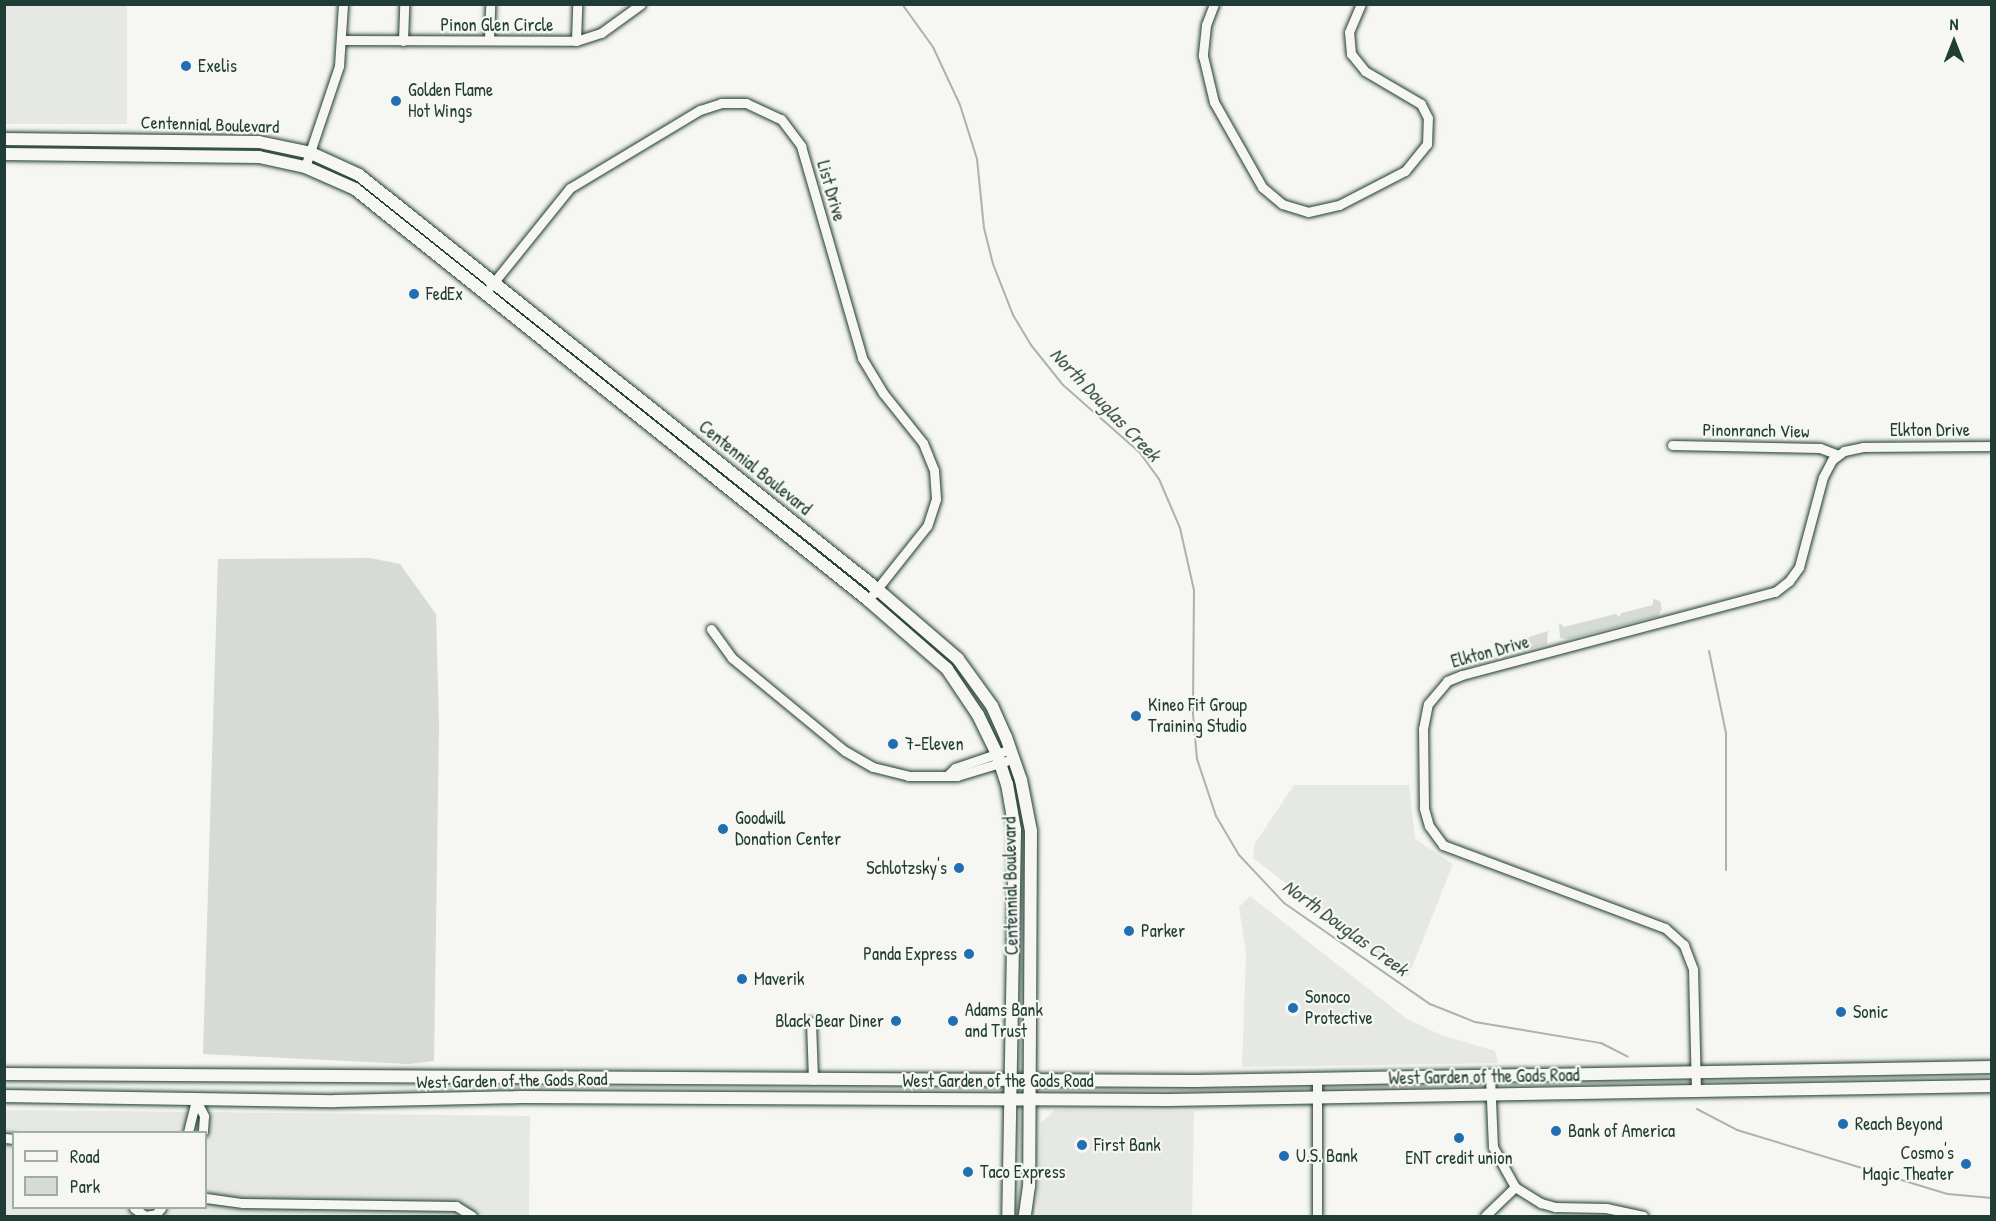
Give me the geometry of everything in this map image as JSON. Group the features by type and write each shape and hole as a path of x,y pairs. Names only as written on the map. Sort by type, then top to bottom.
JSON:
{"main road":[{"name":"Centennial Boulevard","path":"4,138 236,141 277,144 310,153 378,186 878,589 958,659 992,706 1012,753 1031,831 1029,1100 1025,1216"},
{"name":"Centennial Boulevard","path":"4,154 235,156 305,166 355,189 486,291 868,600 947,669 978,715 998,758 1015,830 1008,1216"},
{"path":"644,421 665,425 739,479"},
{"name":"West Garden of the Gods Road","path":"4,1074 1029,1081 1317,1079 1992,1067"},
{"path":"520,1097 535,1086 648,1086 676,1080"},
{"name":"West Garden of the Gods Road","path":"4,1096 196,1100 520,1097 1029,1100 1318,1098 1992,1086"}],"street":[{"path":"305,166 337,75 343,40 343,4"},
{"path":"403,41 404,4"},
{"path":"489,40 490,4"},
{"path":"576,41 577,4"},
{"name":"Pinon Glen Circle","path":"343,40 576,41 601,33 641,4"},
{"path":"1214,4 1203,44 1210,92 1257,179 1274,200 1299,211 1327,210 1405,171 1424,151 1429,127 1421,104 1365,71 1351,54 1349,32 1361,4"},
{"name":"List Drive","path":"486,291 570,188 700,110 721,103 746,103 780,119 801,146 862,358 874,381 923,443 934,470 936,499 927,526 868,600"},
{"name":"Pinonranch View","path":"1672,445 1820,448 1838,455"},
{"name":"Elkton Drive","path":"1696,1091 1693,969 1684,945 1665,928 1443,845 1429,826 1424,808 1424,719 1433,696 1447,681 1756,599 1782,587 1798,567 1823,477 1838,455 1863,447 1992,446"},
{"path":"711,629 732,658 857,759 908,776 947,776 955,768 1012,753"},
{"path":"812,1022 813,1080"},
{"path":"1490,1076 1494,1148 1515,1187 1540,1203 1555,1207 1643,1216"},
{"path":"1317,1079 1317,1216"},
{"path":"188,1131 196,1100"},
{"path":"196,1100 204,1116 203,1131"},
{"path":"1485,1216 1515,1187"},
{"path":"207,1198 243,1203 456,1206 472,1216"},
{"path":"135,1209 145,1216 156,1214 159,1209"}],"shaded area":[{"path":"5,4 127,4 127,124 5,124"},
{"path":"1294,785 1409,785 1415,839 1453,864 1408,977 1253,858 1254,845"},
{"path":"1250,896 1407,1019 1441,1035 1495,1051 1498,1063 1242,1067 1246,953 1239,907"},
{"path":"5,1110 530,1116 529,1216 5,1216"},
{"path":"1055,1110 1194,1111 1192,1216 1037,1216 1041,1123"}],"green space":[{"path":"370,558 400,564 436,614 439,724 434,1061 409,1064 203,1054 218,559"},
{"path":"1653,599 1660,601 1662,609 1658,616 1569,639 1560,638 1559,623 1564,627 1616,614 1619,617 1622,613 1653,605"},
{"path":"1548,631 1547,644 1522,651 1523,639"}],"waterway":[{"name":"North Douglas Creek","path":"902,4 933,47 960,105 977,159 984,228 993,264 1013,315 1031,345 1063,385 1140,453 1159,479 1180,528 1194,590 1193,714 1197,759 1216,816 1239,855 1284,903 1430,1004 1475,1022 1601,1043 1628,1057"},
{"path":"1709,651 1726,733 1726,870"},
{"name":"North Douglas Creek","path":"1697,1109 1737,1130 1948,1194 1992,1198"}],"place":[{"name":"Exelis","path":"186,66"},
{"name":"Golden Flame Hot Wings","path":"396,101"},
{"name":"FedEx","path":"414,294"},
{"name":"Kineo Fit Group Training Studio","path":"1136,716"},
{"name":"7-Eleven","path":"893,744"},
{"name":"Goodwill Donation Center","path":"723,829"},
{"name":"Schlotzsky's","path":"959,868"},
{"name":"Parker","path":"1129,931"},
{"name":"Panda Express","path":"969,954"},
{"name":"Maverik","path":"742,979"},
{"name":"Sonoco Protective","path":"1293,1008"},
{"name":"Sonic","path":"1841,1012"},
{"name":"Black Bear Diner","path":"896,1021"},
{"name":"Adams Bank and Trust","path":"953,1021"},
{"name":"Reach Beyond","path":"1843,1124"},
{"name":"Bank of America","path":"1556,1131"},
{"name":"ENT credit union","path":"1459,1138"},
{"name":"First Bank","path":"1082,1145"},
{"name":"U.S. Bank","path":"1284,1156"},
{"name":"Cosmo's Magic Theater","path":"1966,1164"},
{"name":"Taco Express","path":"968,1172"}]}
